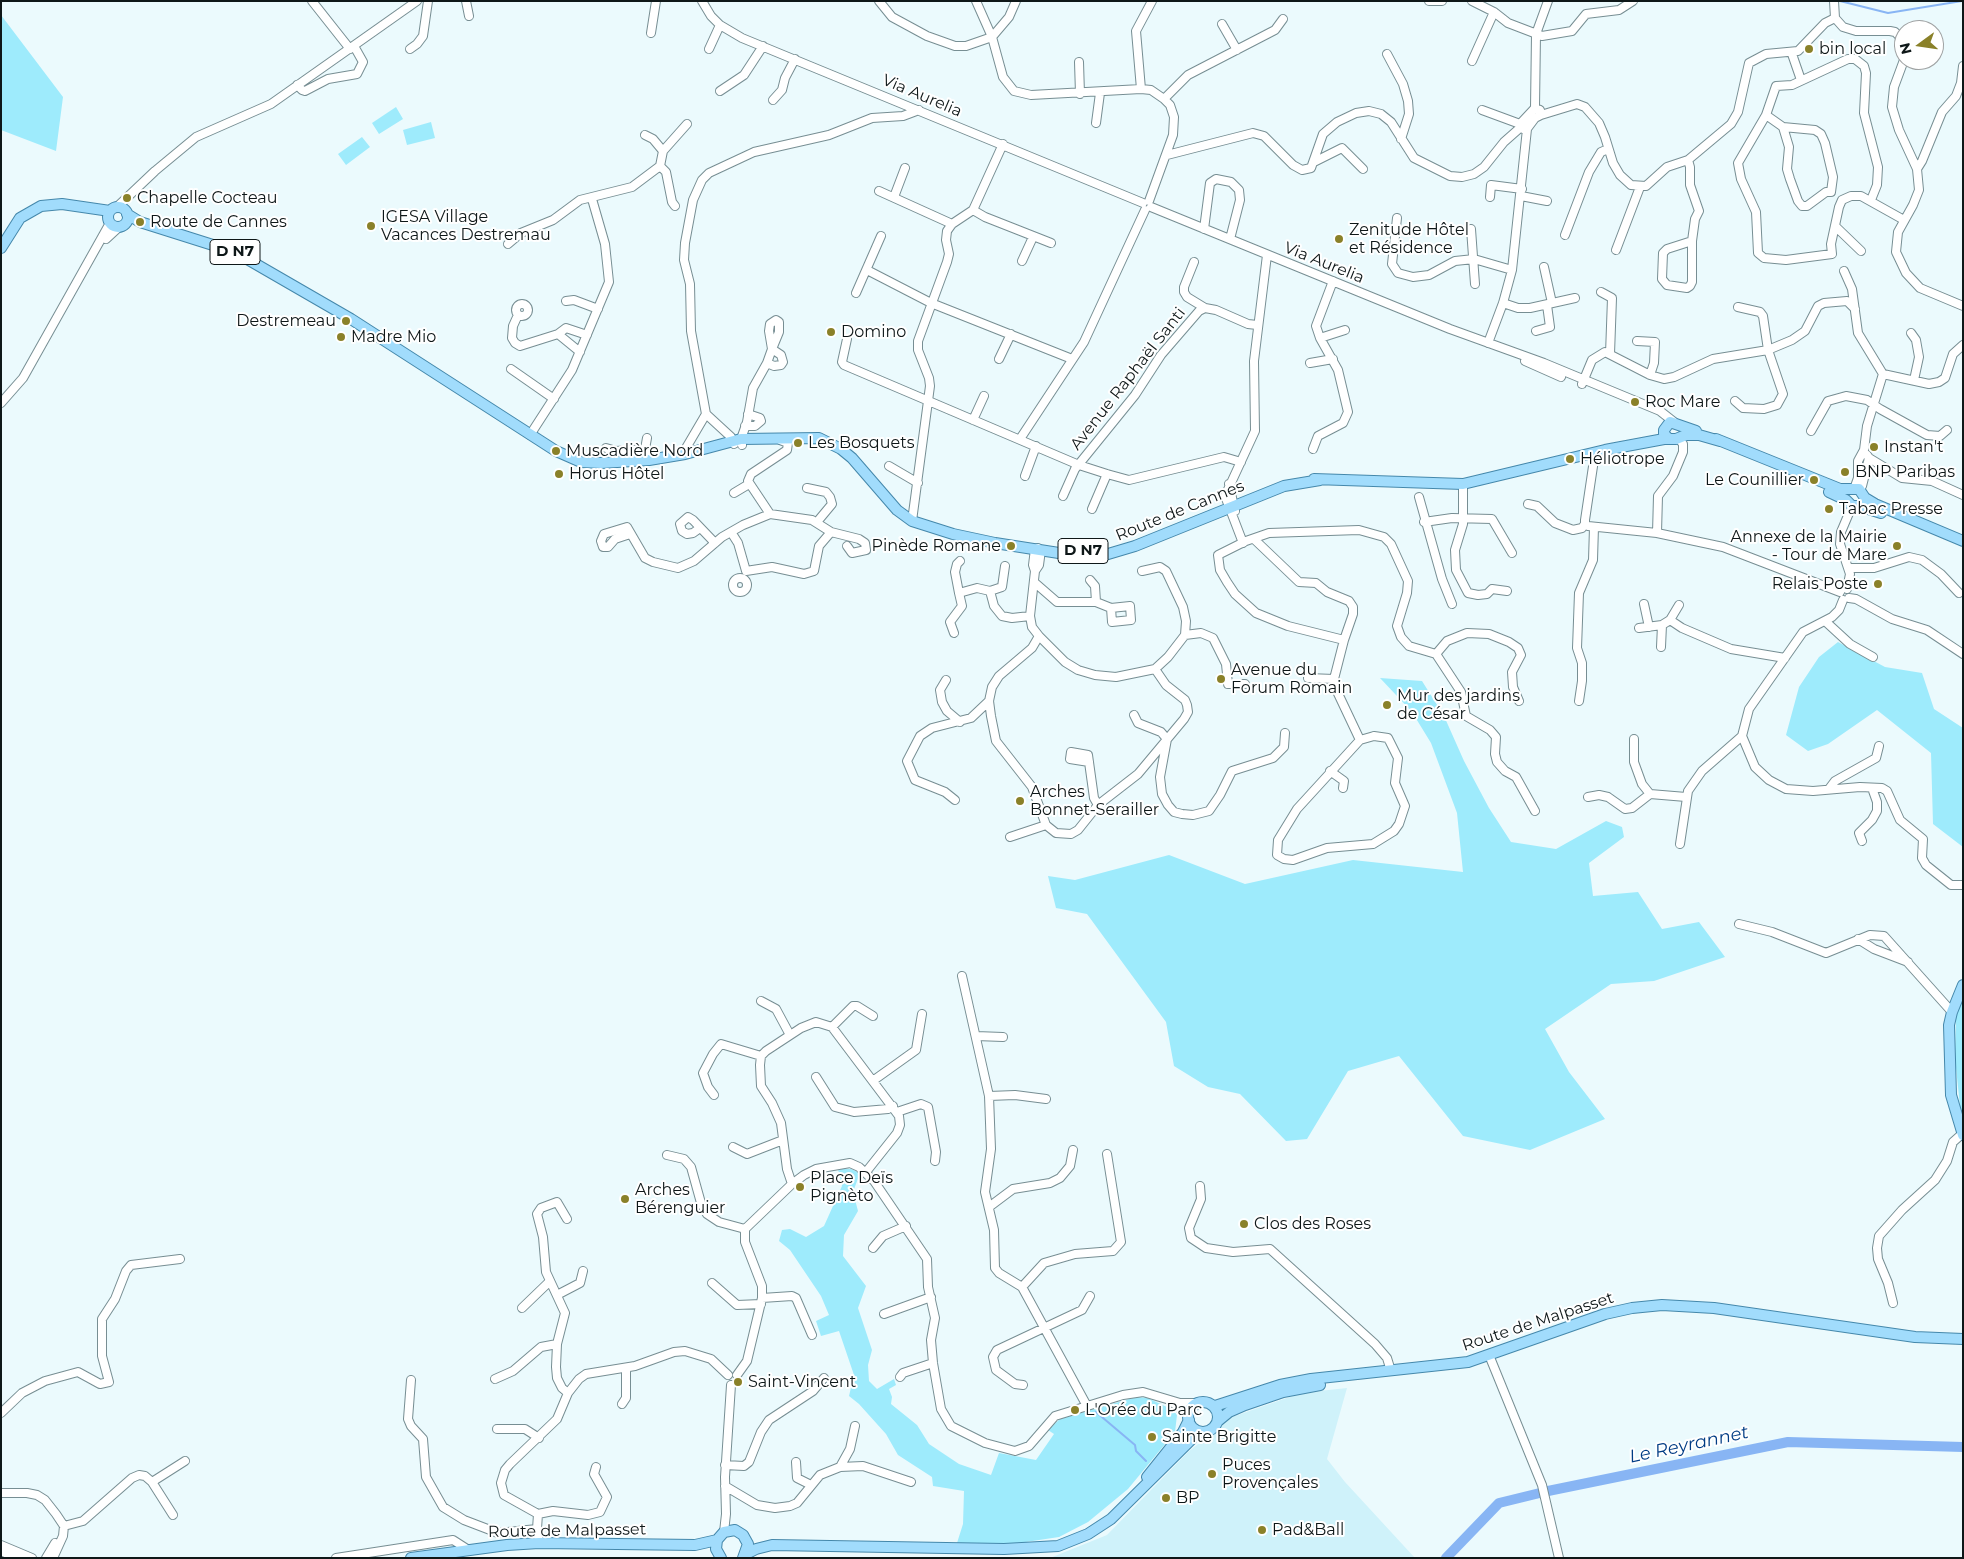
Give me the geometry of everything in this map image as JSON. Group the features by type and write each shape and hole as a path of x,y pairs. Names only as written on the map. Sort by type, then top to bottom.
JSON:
{"main road":[{"name":"D N7","path":"1,248 20,218 30,210 41,206 62,204 118,217"},
{"name":"Route de Cannes","path":"118,217 235,252 352,319 530,435 567,457 581,462 600,463 649,460 685,454 738,441 771,437 811,437 829,442 841,449 897,510 912,521 932,528 1078,556 1110,555 1208,516 1257,491 1290,480 1463,484 1600,452 1673,431"},
{"name":"D N7","path":"1673,431 1720,441 1798,474 1824,490 1855,497 1963,541"},
{"name":"Route de Cannes","path":"738,441 782,445 810,443 828,447 862,470"},
{"name":"Route de Cannes","path":"1035,547 1108,551 1230,504 1284,486 1320,480"},
{"path":"1962,1134 1951,1095 1949,1025 1963,985"},
{"name":"Route de Malpasset","path":"1218,1421 1230,1412 1245,1405 1313,1386 1466,1368 1490,1357 1605,1314 1632,1308 1662,1305 1707,1307 1915,1338 1963,1339"},
{"name":"Route de Malpasset","path":"1214,1406 1280,1385 1311,1379 1468,1362 1490,1357 1607,1319 1633,1313 1663,1310 1690,1310 1917,1343 1963,1345"},
{"path":"744,1556 756,1548 772,1546 1004,1549 1058,1546 1077,1540 1112,1519 1200,1432 1211,1430 1218,1421 1214,1406 1206,1402 1197,1403 1188,1418 1184,1432 1130,1497 1117,1508 1094,1525 1047,1546"},
{"path":"1188,1418 1192,1428 1200,1432"},
{"path":"735,1530 746,1539 772,1546"},
{"name":"Route de Malpasset","path":"411,1558 467,1549 539,1543 695,1545 735,1530"},
{"path":"719,1555 720,1536"},
{"path":"744,1556 748,1544 746,1539"},
{"name":"Route de Malpasset","path":"695,1545 719,1555"}],"street":[{"path":"297,85 302,90 305,90 328,79 357,74 363,62 312,1"},
{"path":"1,403 23,378 130,195 155,171 196,137 271,104 417,1"},
{"path":"410,49 423,36 428,1"},
{"path":"466,1 469,16"},
{"path":"651,32 656,1"},
{"name":"Via Aurelia","path":"702,1 711,16 720,25 763,46 1267,255 1507,349 1583,383 1660,411 1673,431"},
{"path":"879,1 892,17 926,36 955,46 966,46 992,37 1009,18 1016,1"},
{"path":"976,1 992,37 1003,77 1014,91 1031,95 1151,90 1170,105 1174,118 1173,135 1167,155 1147,205 1084,342 1020,439"},
{"path":"1141,89 1136,31 1152,1"},
{"path":"1428,1 1442,1"},
{"path":"1472,1 1494,12 1508,23 1542,36 1572,31 1586,14 1619,10 1633,1"},
{"path":"1488,343 1503,303 1512,270 1521,192 1523,127 1535,108 1536,34 1548,1"},
{"path":"1834,1 1834,16 1837,23 1850,30 1894,32"},
{"path":"1472,62 1494,12"},
{"path":"1167,155 1252,133 1264,136 1293,165 1302,170 1311,168 1323,134 1337,122 1356,113 1369,111 1381,114 1391,122 1414,158 1450,176 1462,178 1474,174 1484,167 1504,142 1535,118 1578,104 1585,107 1599,123 1620,175 1631,185 1646,186 1667,167 1688,160 1731,124 1738,112 1749,63 1766,54 1792,54 1804,47 1834,16"},
{"path":"1164,99 1188,75 1275,30 1283,19"},
{"path":"1222,24 1236,50"},
{"path":"710,49 720,25"},
{"path":"720,91 744,75 763,46"},
{"path":"1387,54 1408,101 1409,114 1401,139"},
{"path":"1792,54 1801,80"},
{"path":"773,100 782,90 785,78 794,59"},
{"path":"1842,200 1831,244 1832,254 1786,260 1764,258 1758,253 1756,212 1741,179 1738,163 1766,115 1774,88 1780,85 1792,85 1848,59 1855,59 1864,66 1866,73 1864,113 1878,167 1877,185 1871,200"},
{"path":"1079,62 1080,94"},
{"path":"1917,169 1942,112 1956,96 1961,83 1963,66"},
{"path":"1900,70 1894,87 1892,107 1899,130 1917,169 1918,190 1913,205 1898,232 1896,247 1900,262 1906,273 1920,288 1963,306"},
{"path":"1096,123 1100,92"},
{"path":"1535,108 1540,110 1541,115"},
{"path":"767,362 774,366 781,365 783,362 781,355 772,349 753,388 745,426 738,441 706,414 693,346 690,284 684,260 684,243 696,191 702,180 709,173 754,152 829,135 872,118 903,116 919,110"},
{"path":"1482,110 1523,127"},
{"path":"1766,115 1783,127 1815,130 1821,134 1833,177 1831,192"},
{"path":"508,244 520,233 553,220 580,200 632,188 660,166 663,151 688,124"},
{"path":"1783,127 1789,147 1787,169 1798,201 1807,206 1826,192 1831,192 1842,200"},
{"path":"645,136 653,139 663,151"},
{"path":"912,521 928,402 929,378 921,361 918,341 947,262 946,240 952,224 974,210 1003,144"},
{"path":"1314,162 1342,148 1363,169"},
{"path":"1565,236 1589,172 1601,152 1608,149"},
{"path":"1688,160 1690,185 1699,211 1695,219 1692,242 1692,282 1687,288 1667,285 1662,278 1663,253 1692,242"},
{"path":"660,166 666,172 672,202 675,206"},
{"path":"894,197 905,168"},
{"path":"1204,229 1210,183 1216,179 1231,182 1239,190 1240,200 1230,239"},
{"path":"1490,197 1491,185 1521,192 1547,201"},
{"path":"1616,250 1640,187"},
{"path":"880,191 952,224"},
{"path":"1842,200 1852,196 1861,196 1904,220"},
{"path":"530,435 554,399 580,352 609,282 605,244 592,198"},
{"path":"974,210 1033,237 1051,243"},
{"path":"1397,218 1392,264 1398,272 1412,277 1429,275 1455,261 1474,259 1512,270"},
{"path":"1835,226 1861,251"},
{"path":"1472,229 1475,284"},
{"path":"856,292 881,236"},
{"path":"1022,261 1033,237"},
{"path":"1267,255 1254,361 1255,431 1229,484 1230,504 1248,541 1298,582 1316,583 1327,592 1349,601 1353,608 1334,685 1360,740"},
{"path":"1194,262 1184,287 1184,292 1187,297 1205,308"},
{"path":"1536,331 1550,327 1544,267"},
{"path":"867,270 931,303 1072,359"},
{"path":"1844,271 1850,299 1855,309 1858,333 1883,374 1875,406 1867,426 1864,450 1858,461 1855,497"},
{"path":"1313,449 1318,436 1343,423 1348,412 1333,359 1320,338 1316,326 1333,281"},
{"path":"1601,292 1612,298 1610,354"},
{"path":"1503,303 1518,308 1575,298"},
{"path":"1583,383 1592,360 1598,354 1605,352 1650,375 1664,379 1674,378 1713,359 1768,350 1800,336 1818,306 1832,301 1850,299"},
{"path":"566,301 574,300 598,310"},
{"path":"1735,401 1742,408 1764,409 1777,405 1783,394 1768,350 1763,316 1760,312 1738,307"},
{"name":"Avenue Raphaël Santi","path":"1062,496 1079,465 1135,395 1161,355 1199,311 1205,308 1216,310 1248,324 1257,325"},
{"path":"518,315 513,326 512,338 520,346 558,334 566,328 572,328 587,336"},
{"path":"1320,338 1345,330"},
{"path":"1911,333 1916,340 1918,357 1914,380"},
{"path":"558,334 580,352"},
{"path":"999,359 1011,334"},
{"path":"847,339 842,362 844,365 1079,465 1107,474 1129,480 1224,458 1241,462"},
{"path":"1637,341 1656,342 1654,362 1650,375"},
{"path":"1883,374 1929,384 1939,382 1945,378 1953,354 1963,345"},
{"path":"1310,363 1333,359"},
{"path":"511,369 554,399"},
{"path":"973,420 984,396"},
{"path":"1811,431 1828,401 1838,397 1867,400 1928,435 1940,436 1947,430"},
{"path":"685,454 686,448 706,414"},
{"path":"745,426 755,426 761,421 760,418 748,414"},
{"path":"1657,533 1658,496 1673,476 1683,452 1683,444 1673,431"},
{"path":"771,437 782,445"},
{"path":"770,514 749,484 751,474 782,445 811,437"},
{"path":"647,438 645,449 649,460"},
{"path":"1025,476 1036,446"},
{"path":"606,448 616,451 645,449"},
{"path":"1864,450 1869,458 1884,465 1902,478 1932,480 1944,484 1963,495"},
{"path":"1528,504 1538,506 1562,527 1573,530 1582,528 1585,524 1594,464 1600,452"},
{"path":"1869,458 1862,482 1840,532 1840,544 1849,568 1844,590 1840,596 1846,599 1856,598 1892,619 1927,630 1963,654"},
{"path":"889,466 918,483"},
{"path":"1092,509 1107,474"},
{"path":"734,493 749,484"},
{"path":"1463,484 1463,519 1454,560 1456,570 1468,593 1487,594 1492,589 1508,591"},
{"path":"807,488 826,492 830,497 832,504 817,522"},
{"path":"1418,497 1424,522 1452,604"},
{"path":"629,530 645,558 653,562 678,568 694,561 731,532 770,514 804,518 817,522 831,532 859,539 865,543 866,550 852,553 847,546"},
{"path":"1424,522 1492,519 1512,553"},
{"path":"1585,524 1594,527 1657,533 1723,547 1844,590"},
{"path":"1579,701 1582,663 1577,648 1579,593 1593,560 1594,527"},
{"path":"700,528 715,543"},
{"path":"1344,640 1269,619 1256,613 1244,604 1227,582 1217,559 1218,555 1269,533 1359,530 1384,537 1392,544 1408,581 1407,593 1397,626 1400,637 1409,646 1436,654 1461,692 1466,716 1490,730 1496,737 1495,754 1497,762 1520,781 1535,810"},
{"path":"731,532 738,543 744,574 772,567 799,574 810,573 816,567 819,546 831,532"},
{"path":"1035,547 1033,565 1035,571 1030,616 1032,627 1065,662 1078,670 1095,675 1116,677 1155,669 1168,657 1185,635 1186,621 1183,607 1166,571 1160,568 1142,572"},
{"path":"1849,568 1874,568 1909,557 1922,560 1941,574 1958,593"},
{"path":"954,633 950,622 962,606 955,572 960,561"},
{"path":"959,593 977,588 990,591 1002,587 1005,566"},
{"path":"1090,580 1095,586 1096,602"},
{"path":"1034,582 1057,602 1096,602 1111,608"},
{"path":"990,591 994,606 1002,616 1012,618 1030,616"},
{"path":"1680,844 1686,797 1702,771 1742,736 1749,709 1803,632 1825,621 1839,610 1846,599"},
{"path":"1644,604 1649,627"},
{"path":"1639,628 1662,625 1670,620 1679,605"},
{"path":"1670,620 1682,628 1731,649 1785,658"},
{"path":"1825,621 1850,644 1873,656"},
{"path":"1661,647 1662,625"},
{"path":"1185,635 1201,633 1213,638 1226,664 1228,684 1245,684"},
{"path":"1436,654 1447,641 1467,633 1489,634 1509,642 1518,648 1521,655 1512,672 1513,688 1519,701"},
{"path":"1039,636 1032,648 999,676 992,687 989,700 996,741 1032,787 1046,825 1056,833 1071,834 1078,830 1098,805 1138,774 1184,719 1188,712 1185,700 1166,685 1155,669"},
{"path":"1769,656 1778,667"},
{"path":"1308,678 1334,679"},
{"path":"946,680 940,690 942,702 947,711 960,722"},
{"path":"955,800 945,792 915,780 907,761 920,736 932,728 960,722 975,714 989,700"},
{"path":"1134,715 1138,723 1161,732 1167,739"},
{"path":"1167,739 1160,776 1162,794 1174,812 1193,815 1209,811 1215,804 1232,771 1273,758 1284,747 1285,734"},
{"path":"1383,736 1388,738 1396,751 1399,763 1395,783 1405,806 1399,824 1385,838 1373,844 1327,848 1293,860 1284,859 1277,855 1278,840 1297,809 1360,740 1383,736"},
{"path":"1742,736 1755,767 1769,780 1786,789 1872,788 1887,791 1900,820 1923,839 1922,858 1926,865 1951,885 1963,885"},
{"path":"1634,739 1634,762 1637,773 1650,794"},
{"path":"1829,789 1836,781 1876,758 1879,746"},
{"path":"1089,762 1094,798 1098,805"},
{"path":"1330,771 1344,782 1343,788"},
{"path":"1862,841 1859,833 1872,820 1876,811 1877,802 1872,788"},
{"path":"1588,797 1599,795 1608,797 1625,809 1632,808 1650,794 1686,797"},
{"path":"1010,837 1046,825"},
{"path":"1740,924 1772,932 1826,953 1858,939 1877,934 1884,936 1952,1012"},
{"path":"1858,939 1874,949 1908,962"},
{"path":"962,976 990,1096 991,1149 985,1192 994,1230 995,1268 999,1273 1022,1286 1087,1406"},
{"path":"761,1001 776,1009 790,1035"},
{"path":"832,1027 853,1006 857,1006 873,1016"},
{"path":"874,1080 916,1050 922,1014"},
{"path":"792,1184 787,1169 777,1113 759,1079 761,1056 790,1035 816,1022 832,1027 895,1109 900,1125 897,1133 866,1172"},
{"path":"976,1036 1003,1037"},
{"path":"714,1095 708,1087 704,1073 713,1054 721,1044 761,1056"},
{"path":"816,1077 835,1107 854,1112 895,1109 921,1104 928,1107 936,1161"},
{"path":"990,1096 1015,1095 1046,1099"},
{"path":"1893,1303 1888,1283 1878,1259 1876,1248 1879,1236 1902,1210 1935,1180 1947,1161 1953,1142 1962,1134"},
{"path":"733,1147 747,1154 783,1140"},
{"path":"989,1207 1013,1189 1050,1183 1060,1178 1070,1166 1073,1150"},
{"path":"1022,1286 1044,1263 1075,1254 1113,1251 1121,1242 1107,1154"},
{"path":"667,1155 684,1159 691,1167 701,1204 707,1214 719,1222 745,1229"},
{"path":"731,1385 738,1382 737,1375 747,1360 761,1301 762,1286 745,1242 745,1229 792,1184 816,1168 850,1163 866,1172 906,1226 927,1259 934,1318 931,1340 932,1363 946,1419 951,1426 995,1447 1015,1451 1025,1449 1051,1418 1133,1393 1143,1392 1169,1401 1197,1403"},
{"path":"1200,1186 1201,1200 1189,1228 1191,1238 1206,1248 1233,1252 1270,1249 1375,1344 1387,1358 1391,1371"},
{"path":"567,1219 556,1202 541,1208 537,1214 544,1237 544,1260 549,1282 565,1313 557,1344 557,1378 568,1393"},
{"path":"873,1248 883,1236 906,1226"},
{"path":"1,1413 22,1392 45,1381 78,1372 100,1384 109,1382 102,1356 102,1319 115,1299 126,1271 132,1265 180,1259"},
{"path":"557,1295 580,1283 583,1271"},
{"path":"522,1308 549,1282"},
{"path":"712,1283 738,1305 792,1296 796,1298 812,1335"},
{"path":"1023,1385 1015,1384 996,1370 993,1357 1004,1346 1082,1310 1090,1296"},
{"path":"884,1314 931,1297"},
{"path":"495,1378 513,1371 540,1347 557,1344"},
{"path":"596,1467 594,1474 607,1497 600,1512 588,1515 553,1510 538,1514 504,1495 501,1483 505,1470 557,1419 573,1384 586,1374 626,1368 674,1352 685,1351 711,1359 728,1375"},
{"path":"1490,1357 1544,1492 1559,1558"},
{"path":"900,1377 902,1373 932,1363"},
{"path":"622,1404 626,1398 626,1368"},
{"path":"728,1375 734,1373 737,1375"},
{"path":"720,1536 726,1514 725,1486 731,1385 727,1380 728,1375"},
{"path":"726,1465 744,1466 749,1462 761,1432 769,1420 814,1391 824,1378"},
{"path":"411,1380 408,1419 411,1426 423,1439 426,1477 443,1507 464,1520 498,1533 537,1529"},
{"path":"1169,1401 1188,1418"},
{"path":"840,1466 850,1449 855,1426"},
{"path":"497,1429 525,1429 539,1438"},
{"path":"152,1482 185,1460"},
{"path":"796,1462 797,1478 811,1485"},
{"path":"725,1486 757,1505 775,1508 797,1503 820,1475 840,1466 863,1466 911,1482"},
{"path":"46,1558 64,1529 83,1521 132,1478 145,1476 152,1482 173,1515"},
{"path":"1,1493 27,1493 41,1497 53,1509 64,1529 63,1536 53,1558"},
{"path":"538,1514 537,1529 539,1543"},
{"path":"726,1514 735,1530"},
{"path":"336,1558 453,1540 467,1549"},
{"path":"1,1545 32,1558"},
{"path":"1,1551 16,1558"}],"shaded area":[{"path":"1,15 63,97 56,151 1,130"},
{"path":"396,107 403,119 379,134 372,123"},
{"path":"431,122 435,138 407,145 403,130"},
{"path":"362,137 370,147 346,165 338,154"},
{"path":"1838,642 1885,667 1922,673 1934,709 1963,728 1963,847 1933,824 1931,753 1877,710 1828,744 1808,751 1786,735 1799,687 1819,657"},
{"path":"1380,678 1422,681 1444,716 1464,761 1489,808 1511,842 1556,849 1606,821 1622,827 1624,837 1589,863 1593,896 1638,892 1662,929 1699,922 1725,957 1654,981 1611,984 1545,1029 1569,1072 1605,1119 1530,1150 1463,1136 1399,1056 1348,1071 1307,1139 1286,1141 1240,1094 1208,1087 1174,1066 1166,1022 1087,914 1056,908 1048,876 1075,880 1169,855 1245,884 1353,860 1463,872 1457,813 1431,743 1412,712"},
{"path":"1963,998 1963,1135 1955,1058 1956,1014"},
{"path":"838,1169 851,1169 860,1173 853,1192 858,1211 844,1235 843,1256 866,1286 858,1308 872,1350 868,1365 869,1381 877,1389 894,1379 896,1385 889,1389 892,1397 891,1404 917,1425 929,1444 959,1464 991,1475 999,1453 1036,1460 1054,1434 1048,1430 1060,1419 1136,1397 1148,1398 1173,1410 1177,1415 1175,1432 1128,1489 1088,1522 1059,1537 1019,1543 957,1543 963,1524 964,1491 933,1486 932,1477 898,1455 886,1434 859,1404 849,1396 854,1375 839,1331 821,1336 816,1321 829,1315 821,1296 790,1250 779,1241 782,1230 790,1229 806,1237 824,1226 842,1186"},
{"path":"1347,1388 1327,1459 1345,1482 1415,1558 1050,1558 1107,1535 1188,1452 1232,1417 1301,1393"}],"waterway":[{"path":"1840,1 1888,13 1962,1"},
{"path":"1096,1412 1135,1445 1136,1451 1146,1461"},
{"name":"Le Reyrannet","path":"1446,1558 1499,1503 1548,1491 1788,1442 1963,1447"}],"place":[{"name":"bin local","path":"1809,49"},
{"name":"Chapelle Cocteau","path":"127,198"},
{"name":"Route de Cannes","path":"140,222"},
{"name":"IGESA Village Vacances Destremau","path":"371,226"},
{"name":"Zenitude Hôtel et Résidence","path":"1339,239"},
{"name":"Destremeau","path":"346,321"},
{"name":"Domino","path":"831,332"},
{"name":"Madre Mio","path":"341,337"},
{"name":"Roc Mare","path":"1635,402"},
{"name":"Les Bosquets","path":"798,443"},
{"name":"Instan't","path":"1874,447"},
{"name":"Muscadière Nord","path":"556,451"},
{"name":"Héliotrope","path":"1570,459"},
{"name":"BNP Paribas","path":"1845,472"},
{"name":"Horus Hôtel","path":"559,474"},
{"name":"Le Counillier","path":"1814,480"},
{"name":"Tabac Presse","path":"1829,509"},
{"name":"Pinède Romane","path":"1011,546"},
{"name":"Annexe de la Mairie - Tour de Mare","path":"1897,546"},
{"name":"Relais Poste","path":"1878,584"},
{"name":"Avenue du Forum Romain","path":"1221,679"},
{"name":"Mur des jardins de César","path":"1387,705"},
{"name":"Arches Bonnet-Serailler","path":"1020,801"},
{"name":"Place Deïs Pignèto","path":"800,1187"},
{"name":"Arches Bérenguier","path":"625,1199"},
{"name":"Clos des Roses","path":"1244,1224"},
{"name":"Saint-Vincent","path":"738,1382"},
{"name":"L'Orée du Parc","path":"1075,1410"},
{"name":"Sainte Brigitte","path":"1152,1437"},
{"name":"Puces Provençales","path":"1212,1474"},
{"name":"BP","path":"1166,1498"},
{"name":"Pad&Ball","path":"1262,1530"}]}
